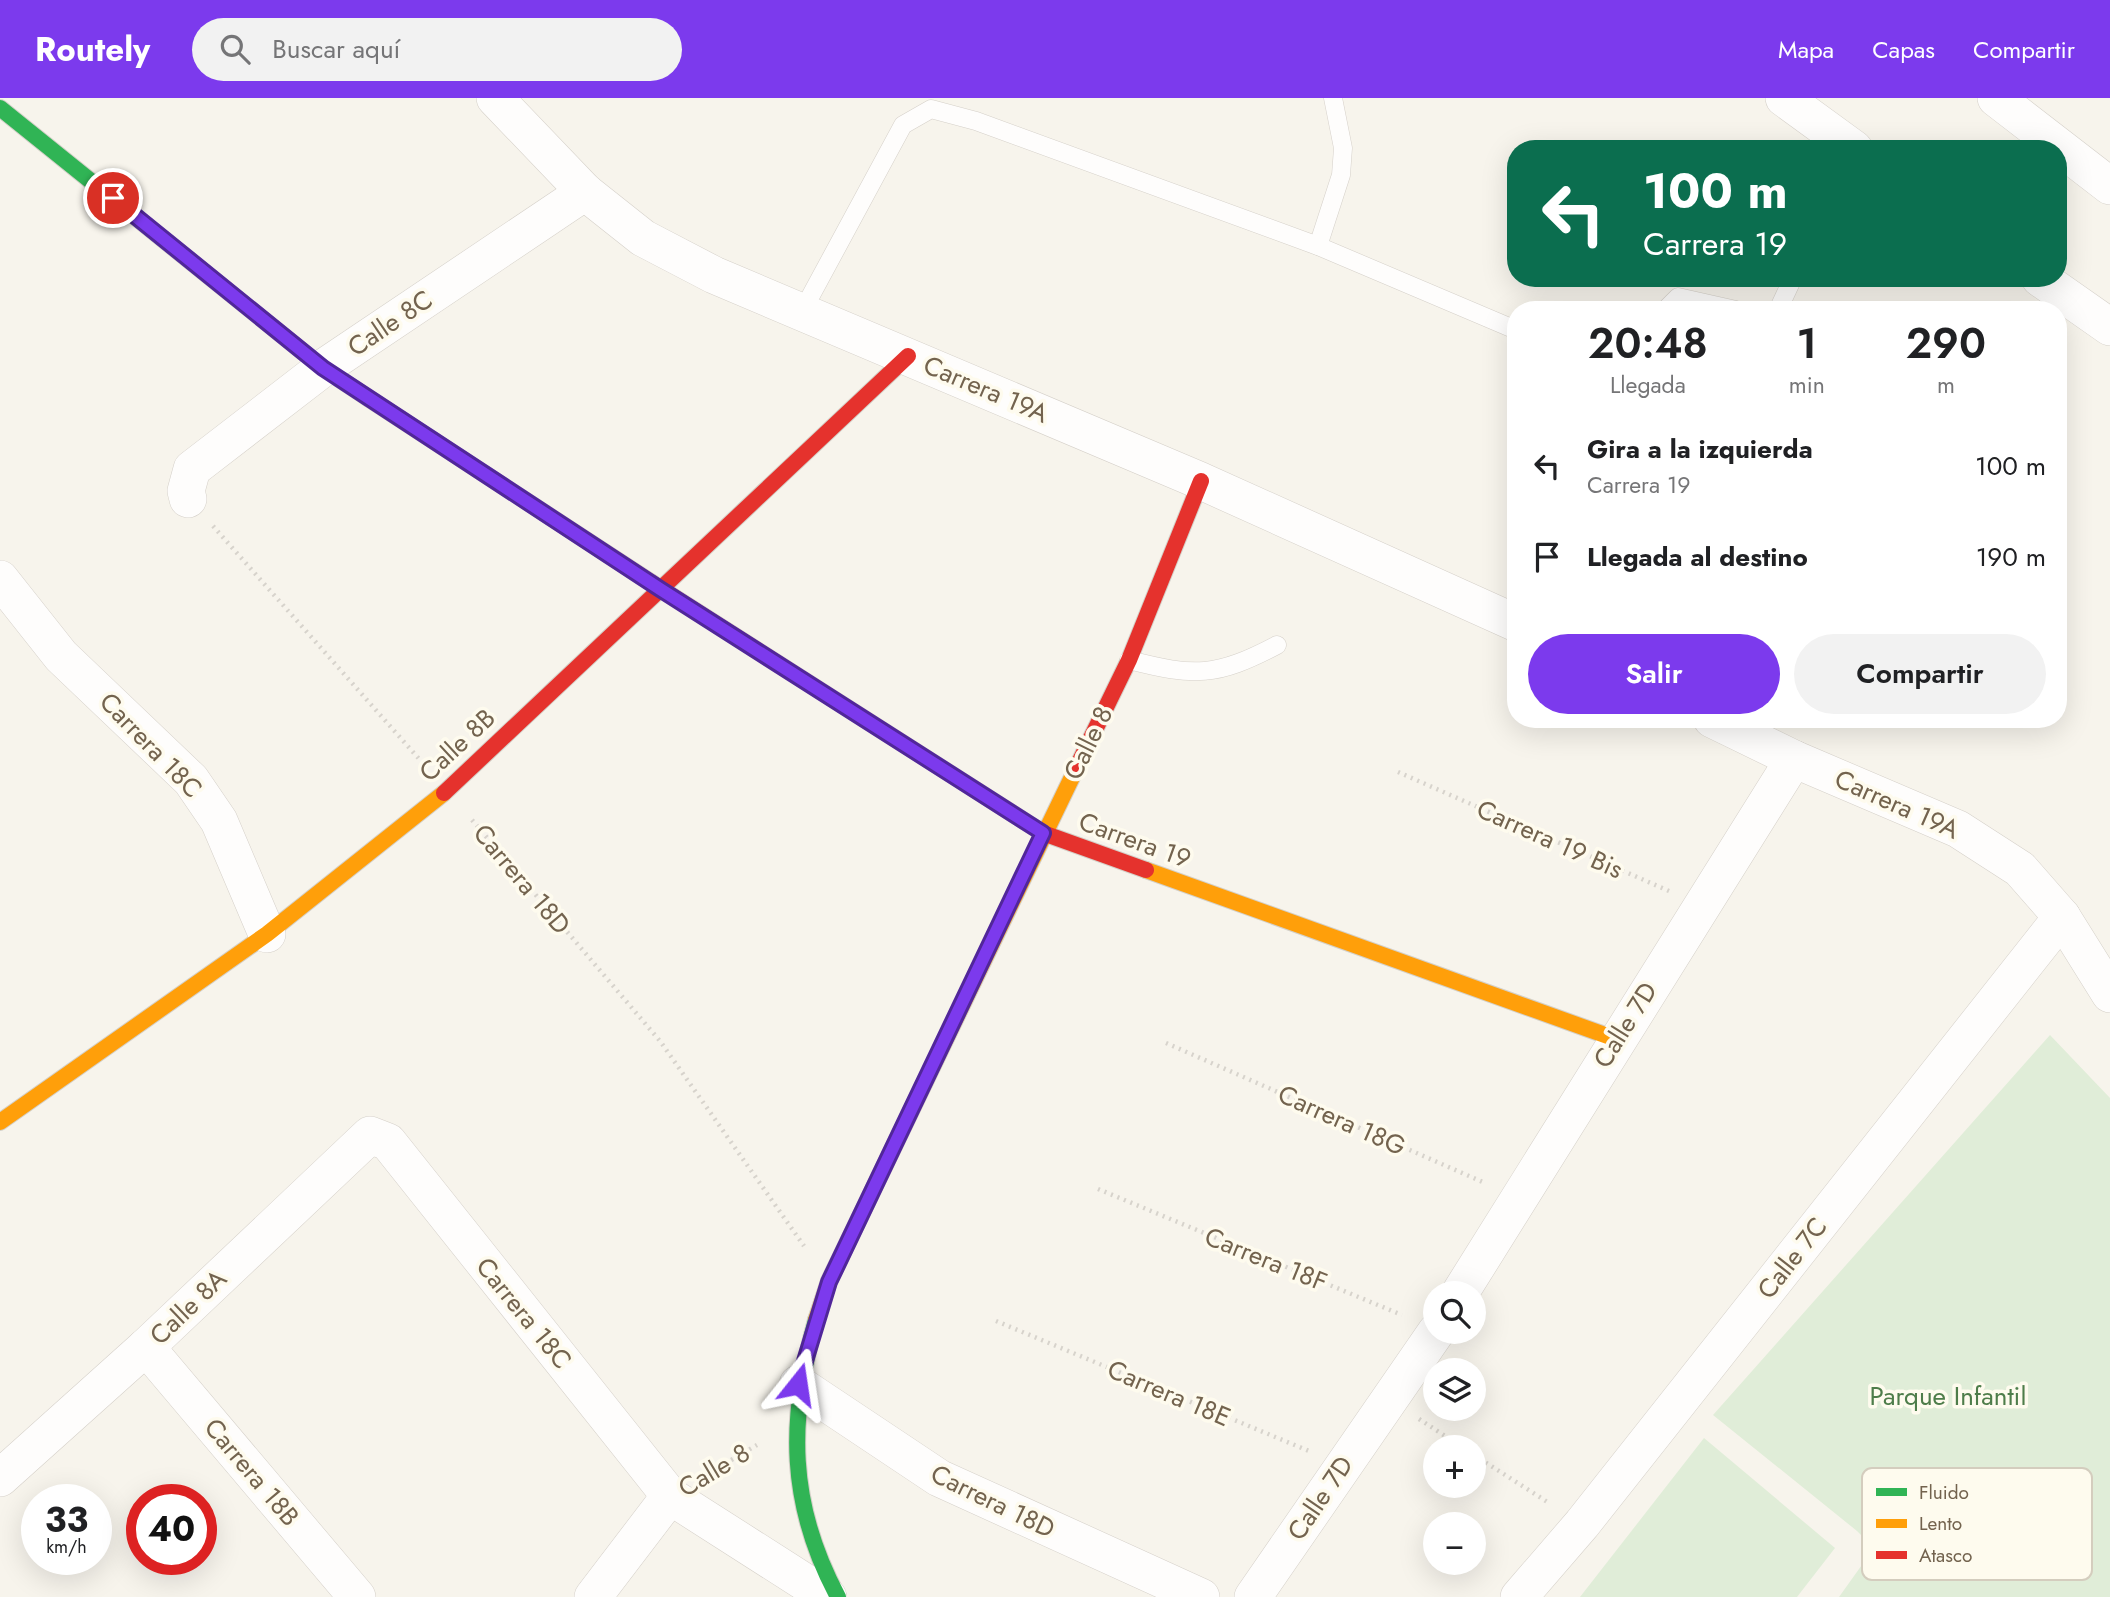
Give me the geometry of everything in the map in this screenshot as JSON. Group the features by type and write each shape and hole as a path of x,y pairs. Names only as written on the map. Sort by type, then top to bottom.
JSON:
{"street":[{"name":"Carrera 19A","path":"495,98 585,192 643,238 714,275 803,310 1201,481 1507,619"},
{"path":"1784,98 1842,140"},
{"path":"1996,98 2050,140"},
{"name":"Carrera 19","path":"9,110 323,368 660,589 1043,833 1616,1039"},
{"path":"2067,153 2110,186"},
{"name":"Calle 8C","path":"188,499 186,491 192,469 323,368 585,192"},
{"path":"2053,287 2110,327"},
{"name":"Calle 8B","path":"0,1122 267,934 447,790 908,356"},
{"name":"Calle 8","path":"798,1384 829,1282 1043,833 1129,660 1201,481"},
{"name":"Carrera 18C","path":"0,579 61,656 191,780 219,821 267,934"},
{"name":"Carrera 19A","path":"1730,728 1794,759 1958,829 2020,869 2062,917"},
{"name":"Calle 7D","path":"1467,1281 1616,1039 1794,759"},
{"path":"2062,917 2110,994"},
{"name":"Calle 7C","path":"1519,1597 1582,1524 2062,917"},
{"name":"Carrera 18C","path":"373,1135 388,1143 670,1496 828,1597"},
{"name":"Calle 8A","path":"0,1478 146,1347 367,1136 373,1135"},
{"name":"Calle 7D","path":"1254,1597 1387,1399 1423,1325"},
{"name":"Carrera 18B","path":"146,1347 357,1597"},
{"path":"798,1384 795,1423 800,1493 813,1545 838,1597"},
{"name":"Carrera 18D","path":"798,1384 939,1478 1200,1597"},
{"name":"Calle 8","path":"593,1597 670,1496"}],"lane":[{"path":"1318,246 1341,175 1343,148 1333,98"},
{"path":"803,310 903,125 931,109 976,121 1318,246 1507,326"},
{"path":"1673,301 1678,296 1699,301"},
{"path":"1129,660 1168,670 1205,674 1239,665 1277,645"}],"path":[{"name":"Carrera 18D","path":"188,499 447,790 660,1041 829,1282"},
{"name":"Carrera 19 Bis","path":"1398,772 1701,906"},
{"name":"Carrera 18G","path":"1166,1043 1518,1197"},
{"name":"Carrera 18F","path":"1098,1189 1423,1325"},
{"name":"Carrera 18E","path":"996,1321 1342,1465"},
{"path":"1387,1399 1443,1435"},
{"name":"Calle 8","path":"670,1496 795,1423"},
{"path":"1486,1462 1582,1524"}],"green space":[{"name":"Parque Infantil","path":"2050,1035 2110,1098 2110,1597 1839,1597 1862,1565 1862,1580 2092,1580 2092,1468 1862,1468 1862,1536 1713,1415"},
{"path":"1704,1438 1835,1548 1797,1597 1580,1597"}],"traffic: fast":[{"path":"0,108 323,368 368,398"},
{"path":"816,1320 801,1392 797,1427 798,1461 810,1529 838,1597"}],"traffic: slow":[{"path":"368,398 652,583"},
{"path":"816,1320 829,1281 1075,771"},
{"path":"0,1122 267,934 444,793"},
{"path":"1146,870 1616,1039"}],"traffic: jam":[{"path":"444,793 908,356"},
{"path":"1075,771 1129,660 1201,481"},
{"path":"652,583 1043,833 1146,870"}],"route":[{"path":"113,198 323,368 660,589 1043,833 829,1282 814,1323 798,1384"}]}
